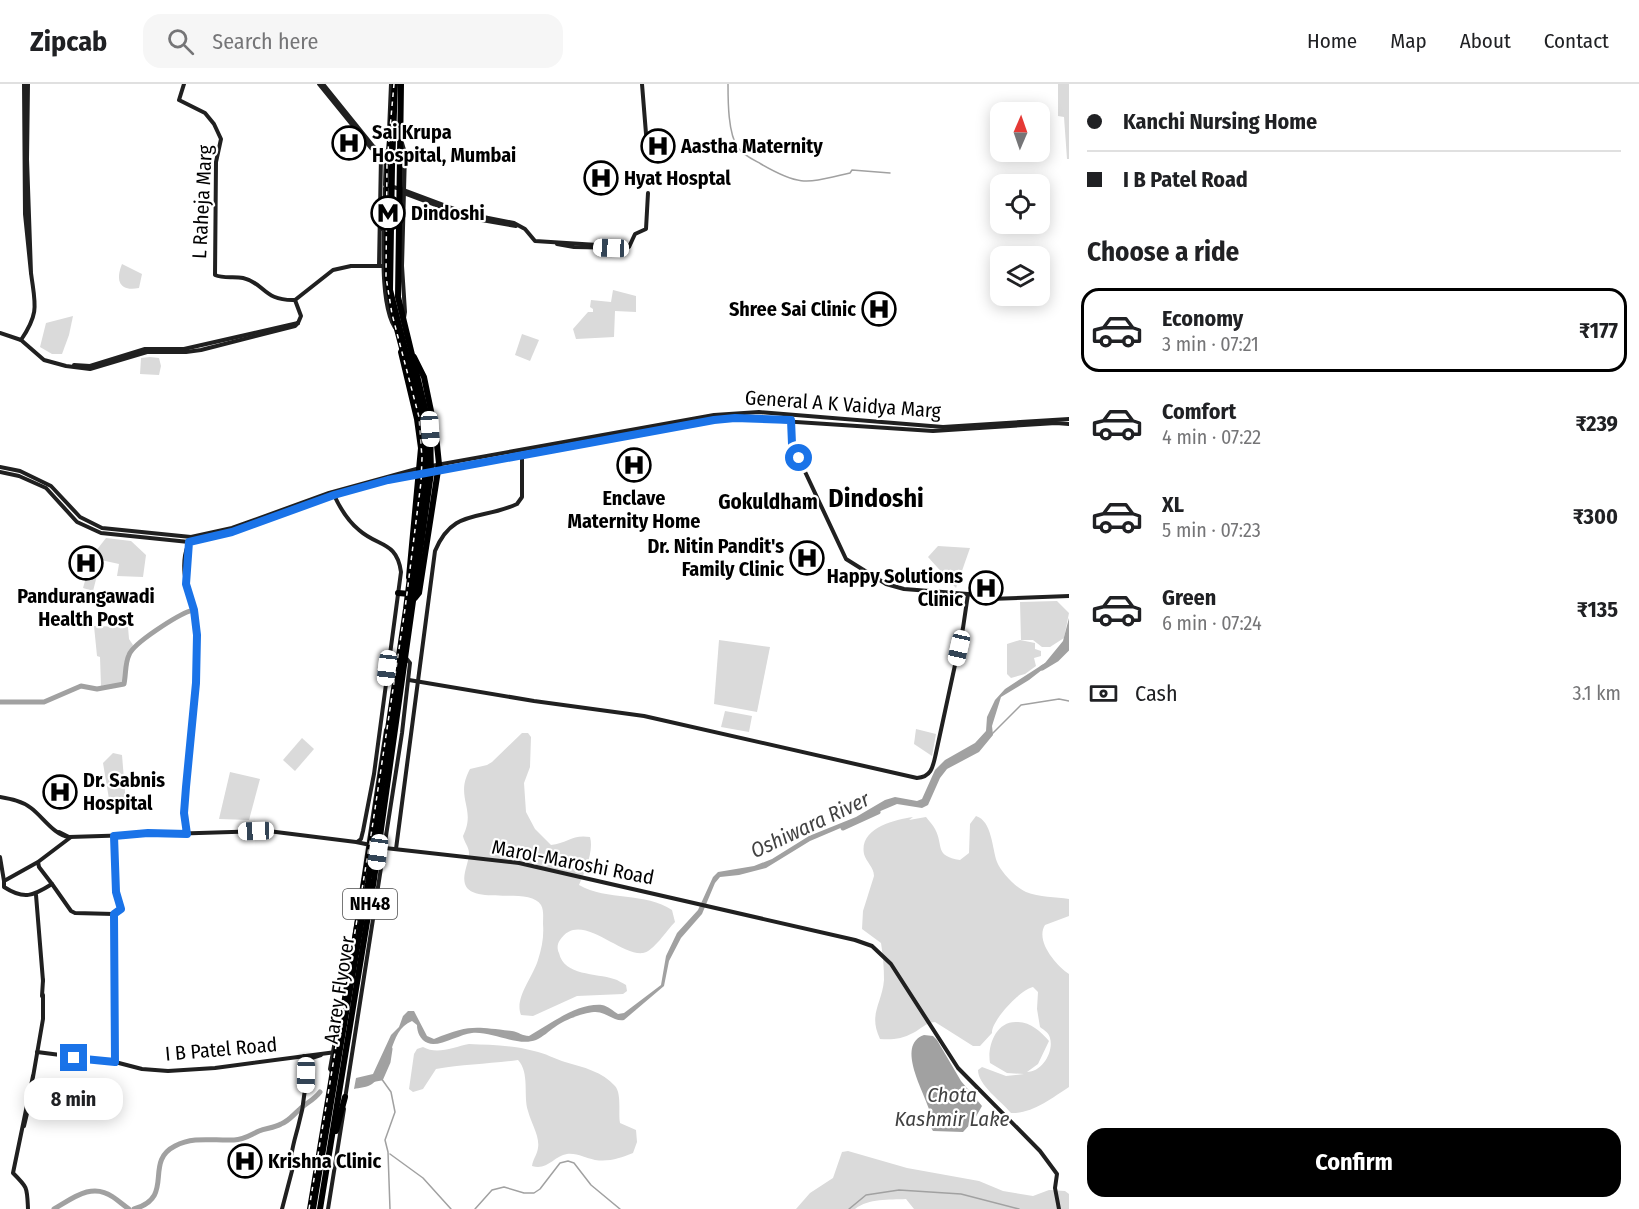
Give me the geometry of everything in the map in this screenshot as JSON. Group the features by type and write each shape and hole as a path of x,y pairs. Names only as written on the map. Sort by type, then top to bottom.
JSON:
{"highway":[{"name":"NH48","path":"393,84 390,147 390,283 401,319"},
{"name":"NH48","path":"390,147 401,84"},
{"name":"NH48","path":"390,147 400,148 398,297 404,346 430,429 432,457 392,722 393,730"},
{"name":"NH48","path":"403,334 411,354 419,392"},
{"path":"404,346 401,352 412,393 419,435 419,471 408,586 412,594"},
{"path":"398,593 419,593 438,468 436,435 424,377 422,369 411,354"},
{"path":"415,509 433,511"},
{"name":"NH48","path":"393,730 406,658 412,594"},
{"name":"Aarey Flyover","path":"337,1077 393,730"},
{"name":"NH48","path":"320,1209 330,1146 337,1077"},
{"name":"NH48","path":"312,1209 337,1077"},
{"path":"330,1146 334,1142 345,1097"}],"street":[{"name":"L Raheja Marg","path":"184,84 179,100 205,113 214,124 221,139 216,162 215,275 246,278 272,297 279,300 295,300"},
{"path":"321,84 373,146 390,147 405,153 402,266 405,312 401,319"},
{"path":"642,84 647,146"},
{"path":"21,340 36,310 30,267 25,173 26,87"},
{"path":"390,147 383,188 382,266 387,306 394,329 403,334"},
{"path":"390,147 385,185 449,209 517,225 525,229 535,241 628,247 635,234 646,229 648,193"},
{"path":"383,188 404,191"},
{"path":"122,357 147,352 201,350 295,326 301,316 295,300 303,296 327,273 351,266 382,266"},
{"path":"0,333 21,340 44,360 90,369 145,350 184,350 298,323"},
{"name":"General A K Vaidya Marg","path":"438,468 714,415 750,412 933,431 1069,424"},
{"path":"791,417 792,444 846,559 896,588 969,594 990,599 1069,597"},
{"name":"General A K Vaidya Marg","path":"438,468 522,456 735,418 791,417 943,427 1069,419"},
{"path":"396,849 435,551 452,524 507,509 517,504 522,496 522,456"},
{"path":"0,467 20,471 40,483 53,494 77,522 94,531 188,545 329,493 438,468"},
{"path":"243,526 334,495 419,471 438,468"},
{"path":"0,472 40,483"},
{"path":"334,495 345,515 360,532 393,550 401,572 374,774 361,839 356,842"},
{"path":"0,797 16,800 30,807 59,832 70,837 187,833 184,813 196,683 197,635 194,610 186,584 188,545"},
{"path":"409,680 534,701 644,716 917,778 924,777 931,772 936,753 969,594"},
{"path":"328,1209 344,1120 345,1097 409,680 410,663 406,658"},
{"path":"337,1077 335,1052 386,730 392,722"},
{"path":"363,831 371,823"},
{"name":"Marol-Maroshi Road","path":"187,833 268,831 385,848 519,863 855,940 872,946 891,964 958,1068 1040,1151 1057,1174 1055,1188 1059,1209"},
{"path":"37,864 71,911 90,915 114,914 121,909 116,892 114,836"},
{"path":"4,881 37,864 70,837"},
{"path":"0,857 4,887 8,890 24,895 36,895 52,884"},
{"path":"28,1209 27,1190 23,1181 13,1173 29,1107 43,1010 36,895"},
{"path":"114,914 115,1062"},
{"path":"356,927 371,929"},
{"name":"I B Patel Road","path":"37,1052 115,1062 142,1069 179,1071 303,1059 317,1053 321,1055 335,1052"},
{"path":"283,1209 303,1101 303,1059"}],"shaded area":[{"path":"1058,84 1069,84 1069,159 1067,159 1064,117 1058,116"},
{"path":"122,264 142,274 139,288 123,287 119,280"},
{"path":"613,290 636,296 636,312 615,311 614,337 576,339 573,329 588,312 593,312 590,307 591,300 611,302"},
{"path":"73,316 62,354 52,354 40,347 46,323"},
{"path":"522,334 539,340 530,361 515,355"},
{"path":"141,358 159,358 161,366 159,375 140,374"},
{"path":"106,538 131,541 146,555 143,577 117,576 119,564 101,560 93,591 83,588 92,556"},
{"path":"938,546 970,548 956,588 928,557"},
{"path":"1057,601 1069,613 1064,638 1050,647 1042,647 1033,640 1021,640 1020,602"},
{"path":"94,626 128,627 129,639 133,645 127,658 124,683 101,686 100,657 97,656"},
{"path":"719,640 770,647 757,712 714,704"},
{"path":"1020,640 1035,643 1035,649 1041,651 1041,656 1034,658 1036,666 1025,674 1011,678 1007,674 1007,644"},
{"path":"725,711 752,716 749,732 721,727"},
{"path":"916,729 936,734 932,756 914,744"},
{"path":"522,733 528,733 531,737 530,767 524,783 526,812 535,829 551,845 574,838 590,837 590,855 579,885 602,893 662,904 672,910 675,922 655,945 643,953 623,948 589,931 578,929 568,932 558,943 558,951 567,966 574,970 617,980 626,985 627,991 623,994 577,996 533,1016 521,1015 520,1002 536,967 542,946 543,909 541,905 525,897 478,894 470,890 464,880 469,853 463,836 468,818 464,796 466,779 470,769 492,762"},
{"path":"302,738 314,749 295,771 283,760"},
{"path":"113,753 122,755 126,804 110,805 103,763"},
{"path":"230,772 260,779 249,820 219,819"},
{"path":"976,816 985,823 991,836 997,862 1013,883 1031,894 1069,899 1069,916 1045,925 1043,938 1048,952 1069,974 1069,1087 1042,1104 1019,1113 1011,1113 991,1093 979,1076 978,1070 982,1067 1006,1076 1024,1074 1007,1073 990,1063 990,1049 995,1035 1010,1022 1023,1022 1039,1031 1049,1041 1038,1064 1027,1072 1037,1069 1046,1060 1051,1043 1047,1033 1040,1027 1037,1009 1038,992 1033,987 1021,993 1008,1006 996,1021 992,1033 980,1046 973,1046 935,1022 905,1037 880,1039 875,1023 883,988 884,971 881,943 862,929 863,911 874,876 864,854 867,838 872,832 888,823 913,817 909,820 926,817 938,835 943,853 960,860 969,853 970,824"},
{"path":"469,1044 526,1049 586,1068 605,1077 617,1089 620,1123 636,1130 637,1142 633,1153 605,1160 567,1154 542,1167 532,1166 538,1139 529,1116 524,1071 518,1060 436,1069 423,1089 413,1092 409,1089 414,1054 417,1049 423,1047 440,1050"},
{"path":"848,1151 907,1168 979,1181 1003,1191 1033,1196 1049,1190 1065,1191 1069,1194 1069,1209 914,1209 906,1199 873,1201 855,1209 796,1209 810,1193 833,1178 842,1152"}],"water":[{"path":"1069,618 1069,645 1065,652 1029,680 1001,697 992,726 993,735 979,752 947,769 940,778 928,805 922,808 897,804 810,841 766,868 720,877 715,883 702,914 681,938 669,961 664,986 624,1020 594,1012 568,1019 539,1039 529,1042 472,1033 437,1044 425,1042 418,1033 417,1025 412,1021 398,1033 379,1078 370,1085 354,1089 356,1078 373,1074 391,1035 399,1027 403,1016 408,1011 414,1011 427,1036 434,1039 473,1028 512,1031 529,1036 564,1015 593,1005 608,1007 618,1014 624,1013 661,985 666,956 677,933 698,910 713,877 718,872 754,866 772,859 809,836 856,817 885,800 895,797 917,801 922,799 935,770 945,760 975,743 986,731 987,717 995,700 1005,689 1045,663 1063,641"},
{"name":"Chota Kashmir Lake","path":"924,1035 933,1036 937,1040 961,1081 982,1106 974,1120 963,1132 933,1131 932,1129 930,1112 912,1059 912,1049 916,1040"}],"waterway":[{"path":"728,84 732,134 740,151 755,161 786,177 804,181 850,173 852,170 890,173"},
{"path":"0,702 44,702 81,686 97,689 124,684 127,662 132,650 156,630 190,611"},
{"name":"Oshiwara River","path":"1042,668 1057,659 1069,647"},
{"path":"992,734 1021,705 1059,699 1069,701"},
{"name":"Oshiwara River","path":"843,828 878,812"},
{"name":"Oshiwara River","path":"370,1080 381,1078 388,1062 390,1049"},
{"path":"381,1078 391,1092 395,1112 385,1140 388,1152 390,1209"},
{"name":"Oshiwara River","path":"134,1209 147,1204 154,1196 161,1161 166,1153 175,1146 196,1140 244,1138 286,1121 320,1092"},
{"path":"390,1154 423,1178 451,1209"},
{"path":"475,1209 492,1190 504,1187 524,1193 534,1193 540,1189 560,1163 568,1161 574,1163 591,1185 620,1209"},
{"path":"849,1209 866,1195 899,1190 961,1194 1019,1209"},
{"name":"Oshiwara River","path":"54,1209 75,1196 90,1191 105,1193 129,1209"}],"railway":[{"path":"309,1209 372,829 405,609 421,482 419,417 392,314 386,277 387,162 394,84"}],"place":[{"name":"Sai Krupa Hospital, Mumbai","path":"349,143"},
{"name":"Aastha Maternity","path":"658,146"},
{"name":"Hyat Hosptal","path":"601,178"},
{"name":"Dindoshi","path":"388,213"},
{"name":"Shree Sai Clinic","path":"879,309"},
{"name":"Enclave Maternity Home","path":"634,465"},
{"name":"Dr. Nitin Pandit's Family Clinic","path":"807,558"},
{"name":"Pandurangawadi Health Post","path":"86,563"},
{"name":"Happy Solutions Clinic","path":"986,588"},
{"name":"Dr. Sabnis Hospital","path":"60,792"},
{"name":"Krishna Clinic","path":"245,1161"}],"district":[{"name":"Dindoshi","path":"876,498"},
{"name":"Gokuldham","path":"768,502"}],"route":[{"path":"74,1058 115,1062 114,914 121,909 116,892 114,836 148,833 187,834 184,813 196,683 197,635 194,610 186,584 189,542 232,532 334,495 388,480 714,420 735,418 791,420 792,444 799,458"}]}
